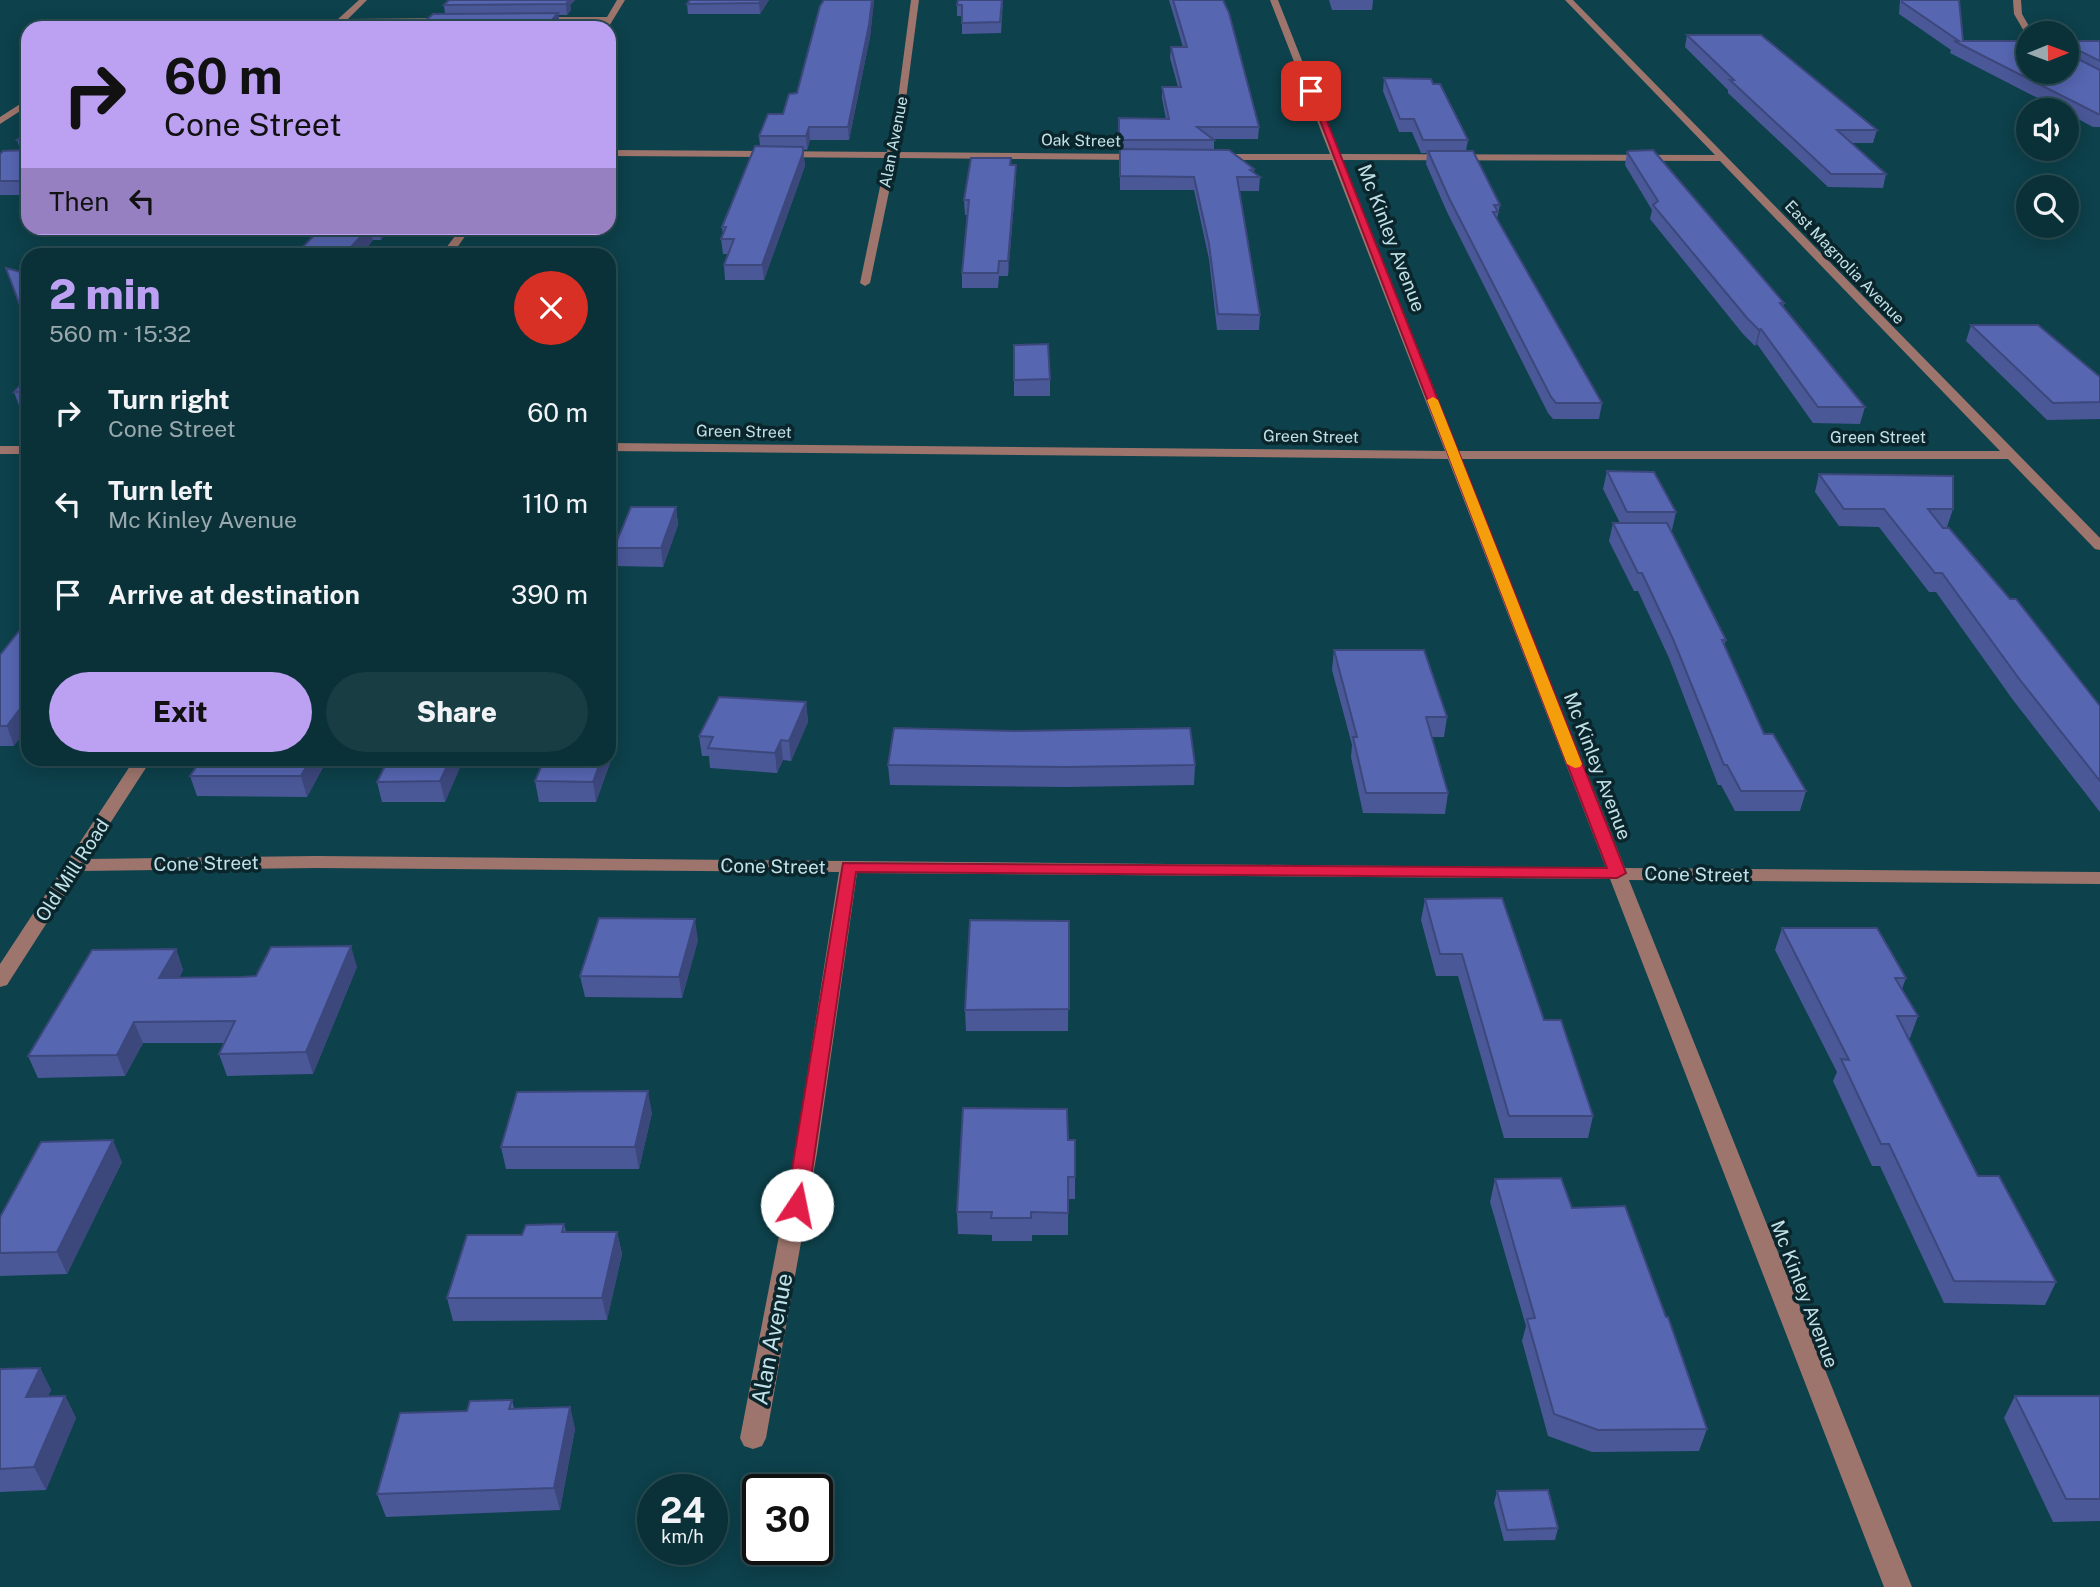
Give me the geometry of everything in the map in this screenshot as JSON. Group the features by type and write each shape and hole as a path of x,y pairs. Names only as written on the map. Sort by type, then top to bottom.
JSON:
{"street":[{"path":"363,0 341,21 461,20"},
{"path":"527,19 610,19 621,0"},
{"name":"Alan Avenue","path":"865,283 900,114 915,0"},
{"name":"Mc Kinley Avenue","path":"1274,0 1339,159 1898,1587"},
{"name":"East Magnolia Avenue","path":"1569,0 2100,546"},
{"path":"2017,0 2018,14 2022,21"},
{"path":"0,121 21,107"},
{"name":"Oak Street","path":"616,153 1151,157"},
{"path":"1206,157 1721,158"},
{"name":"Green Street","path":"616,447 1454,455 2012,454"},
{"path":"0,450 21,450"},
{"name":"Old Mill Road","path":"0,980 138,766"},
{"name":"Cone Street","path":"76,865 317,862 2100,878"},
{"name":"Alan Avenue","path":"753,1438 806,1153 849,867"}],"building":[{"path":"449,0 569,0 566,4 444,5"},
{"path":"690,0 761,0 759,3 687,4"},
{"path":"824,0 872,0 848,127 809,127 806,136 759,136 768,114 783,114 789,94 797,93 820,6"},
{"path":"958,0 1002,0 1000,22 962,23 962,5 957,5"},
{"path":"1173,0 1223,0 1229,13 1259,127 1197,127 1214,140 1119,140 1119,118 1169,119 1162,87 1181,87 1171,47 1187,47"},
{"path":"1959,0 1963,41 2016,41 2016,72 1954,41 1959,41 1902,2"},
{"path":"558,13 551,21 425,21 433,14"},
{"path":"1687,35 1761,35 1877,130 1837,130 1886,174 1831,174 1730,80 1734,80"},
{"path":"2079,41 2100,41 2100,61 2079,50"},
{"path":"2079,60 2100,70 2100,114 2079,104 2079,98 2066,98 2039,84 2079,84"},
{"path":"1384,78 1431,79 1433,84 1440,84 1468,140 1423,140 1414,119 1400,119"},
{"path":"755,146 803,147 803,153 762,265 724,265 734,239 721,239 726,227 722,227"},
{"path":"1120,149 1229,150 1254,169 1250,170 1260,177 1237,177 1260,315 1218,314 1209,244 1194,177 1120,176"},
{"path":"21,150 21,181 0,181 0,154 3,151"},
{"path":"1653,150 1784,303 1780,303 1865,407 1818,407 1761,329 1747,318 1653,205 1658,201 1627,152"},
{"path":"1428,151 1473,151 1500,205 1494,205 1498,212 1493,212 1602,403 1556,403 1551,397 1449,198"},
{"path":"971,158 1011,158 1010,165 1016,165 1008,261 999,261 998,273 962,273 969,200 964,200"},
{"path":"314,235 362,235 350,248 302,248"},
{"path":"6,268 21,272 21,308"},
{"path":"1971,325 2038,325 2100,377 2100,402 2053,403"},
{"path":"1048,344 1050,379 1014,380 1014,345"},
{"path":"1607,471 1654,472 1676,512 1627,512"},
{"path":"1819,474 1953,476 1953,509 1928,509 1943,528 1949,528 2010,599 2016,599 2100,706 2100,781 2020,680 1942,573 1935,573 1884,509 1844,509"},
{"path":"631,507 676,507 661,548 616,548"},
{"path":"1613,523 1667,523 1726,640 1722,640 1764,734 1773,734 1806,791 1741,791 1727,765 1724,765 1673,639 1642,573 1638,573"},
{"path":"21,629 21,707 7,726 0,726 0,655"},
{"path":"1334,650 1424,650 1447,717 1426,717 1448,793 1366,793 1353,737 1357,737"},
{"path":"719,697 806,702 789,741 781,740 775,753 708,748 713,737 699,736"},
{"path":"894,728 1014,731 1190,728 1195,765 888,765"},
{"path":"197,766 307,766 301,776 190,776"},
{"path":"385,766 447,766 440,781 377,782"},
{"path":"541,766 599,766 593,782 535,781"},
{"path":"1502,898 1544,1020 1561,1020 1593,1116 1509,1116 1462,954 1440,954 1425,899"},
{"path":"599,918 695,919 679,977 580,976"},
{"path":"970,920 1069,921 1069,1009 965,1010"},
{"path":"1782,928 1877,928 1906,978 1895,978 1918,1016 1897,1016 1978,1176 1999,1176 2056,1282 1954,1281 1889,1144 1881,1144 1841,1059 1849,1060"},
{"path":"351,946 306,1052 219,1054 235,1021 134,1022 117,1055 28,1056 92,950 176,949 159,978 241,977 256,976 271,947"},
{"path":"648,1091 635,1147 501,1147 517,1092"},
{"path":"963,1108 1067,1109 1068,1140 1075,1140 1075,1177 1068,1177 1068,1213 1031,1212 1031,1218 991,1218 992,1212 957,1212"},
{"path":"113,1140 57,1252 0,1253 0,1217 41,1142"},
{"path":"1561,1178 1572,1208 1625,1206 1707,1429 1598,1430 1554,1414 1527,1319 1535,1318 1495,1179"},
{"path":"564,1224 562,1232 617,1232 602,1298 447,1298 467,1235 522,1235 526,1225"},
{"path":"40,1368 26,1397 65,1396 34,1467 0,1469 0,1369"},
{"path":"2015,1396 2100,1396 2100,1499 2066,1499"},
{"path":"512,1400 509,1409 570,1407 554,1488 377,1494 400,1413 467,1411 470,1401"},
{"path":"1548,1490 1558,1528 1507,1530 1497,1491"}],"slow traffic":[{"path":"1433,400 1575,764"}],"route":[{"path":"797,1205 849,867 1617,873 1311,91"}]}
